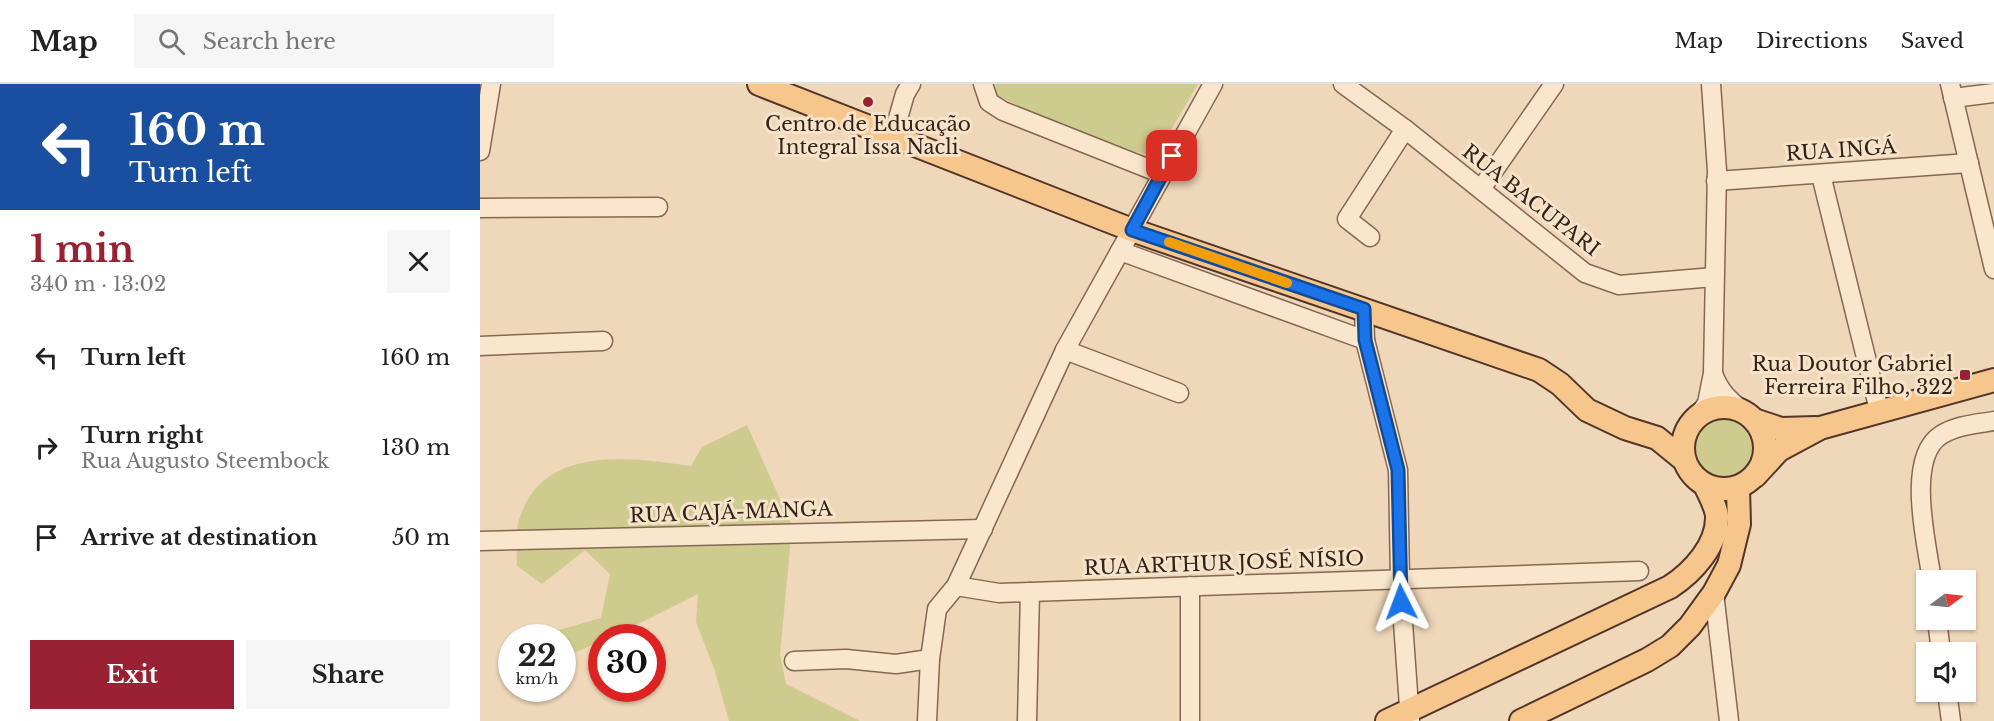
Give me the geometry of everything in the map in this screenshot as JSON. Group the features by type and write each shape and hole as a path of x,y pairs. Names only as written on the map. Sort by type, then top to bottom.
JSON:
{"main road":[{"path":"759,84 1132,230 1539,370 1560,384 1587,411 1625,428 1657,438 1684,460 1692,475 1705,485 1727,490 1747,482 1779,450 1820,428 1994,380"},
{"path":"1625,428 1671,429 1712,408 1728,407 1781,429 1820,428"},
{"path":"1521,721 1647,660 1670,646 1690,626 1714,593 1729,565 1747,482 1762,466 1765,442 1749,416"},
{"path":"1684,460 1684,438 1696,418"},
{"path":"1387,721 1409,716 1670,587 1685,577 1699,562 1716,533 1717,514 1705,485"}],"street":[{"path":"480,151 491,84"},
{"path":"894,136 905,94 911,84"},
{"path":"983,84 989,102 1003,111 1162,174"},
{"path":"927,721 930,659 937,609 956,586 1065,350 1213,84"},
{"name":"RUA BACUPARI","path":"1343,84 1405,129 1585,273 1619,285 1714,277"},
{"path":"1481,189 1554,84"},
{"path":"1696,418 1707,403 1713,373 1716,181 1711,84"},
{"path":"1994,93 1952,91 1969,163 1989,226 1994,269"},
{"path":"1370,237 1347,219 1405,129"},
{"name":"RUA INGÁ","path":"1716,181 1969,163"},
{"path":"1821,175 1879,410"},
{"path":"480,208 658,207"},
{"path":"1120,251 1365,340"},
{"path":"1364,309 1365,340 1398,470 1400,580 1409,716"},
{"path":"480,346 603,341"},
{"path":"1065,350 1179,393"},
{"path":"1713,373 1717,385 1727,398 1749,416"},
{"path":"1931,570 1920,486 1929,447 1940,436 1961,426 1994,421"},
{"name":"RUA CAJÁ-MANGA","path":"480,541 983,529"},
{"name":"RUA ARTHUR JOSÉ NÍSIO","path":"956,586 999,592 1639,571"},
{"path":"1190,586 1190,721"},
{"path":"1027,721 1030,591"},
{"path":"1714,593 1729,721"},
{"path":"794,661 846,659 896,664 930,659"},
{"path":"1948,702 1951,721"}],"shaded area":[{"path":"996,84 1198,84 1155,157 1082,137 994,94"},
{"path":"1724,414 1737,417 1748,424 1755,435 1758,448 1755,461 1748,472 1737,479 1724,482 1711,479 1700,472 1693,461 1690,448 1693,435 1700,424 1711,417"},
{"path":"747,425 792,526 780,655 786,684 860,721 729,721 714,668 696,622 698,594 638,624 588,624 588,647 576,652 576,625 601,618 610,574 585,550 542,584 517,566 518,524 529,498 545,480 565,468 614,459 691,466 702,447"}],"slow traffic":[{"path":"1169,242 1287,283"}],"place":[{"name":"Centro de Educação Integral Issa Nacli","path":"868,102"},
{"name":"Rua Doutor Gabriel Ferreira Filho, 322","path":"1965,375"}],"route":[{"path":"1172,156 1132,230 1364,309 1365,340 1398,470 1401,602"}]}
